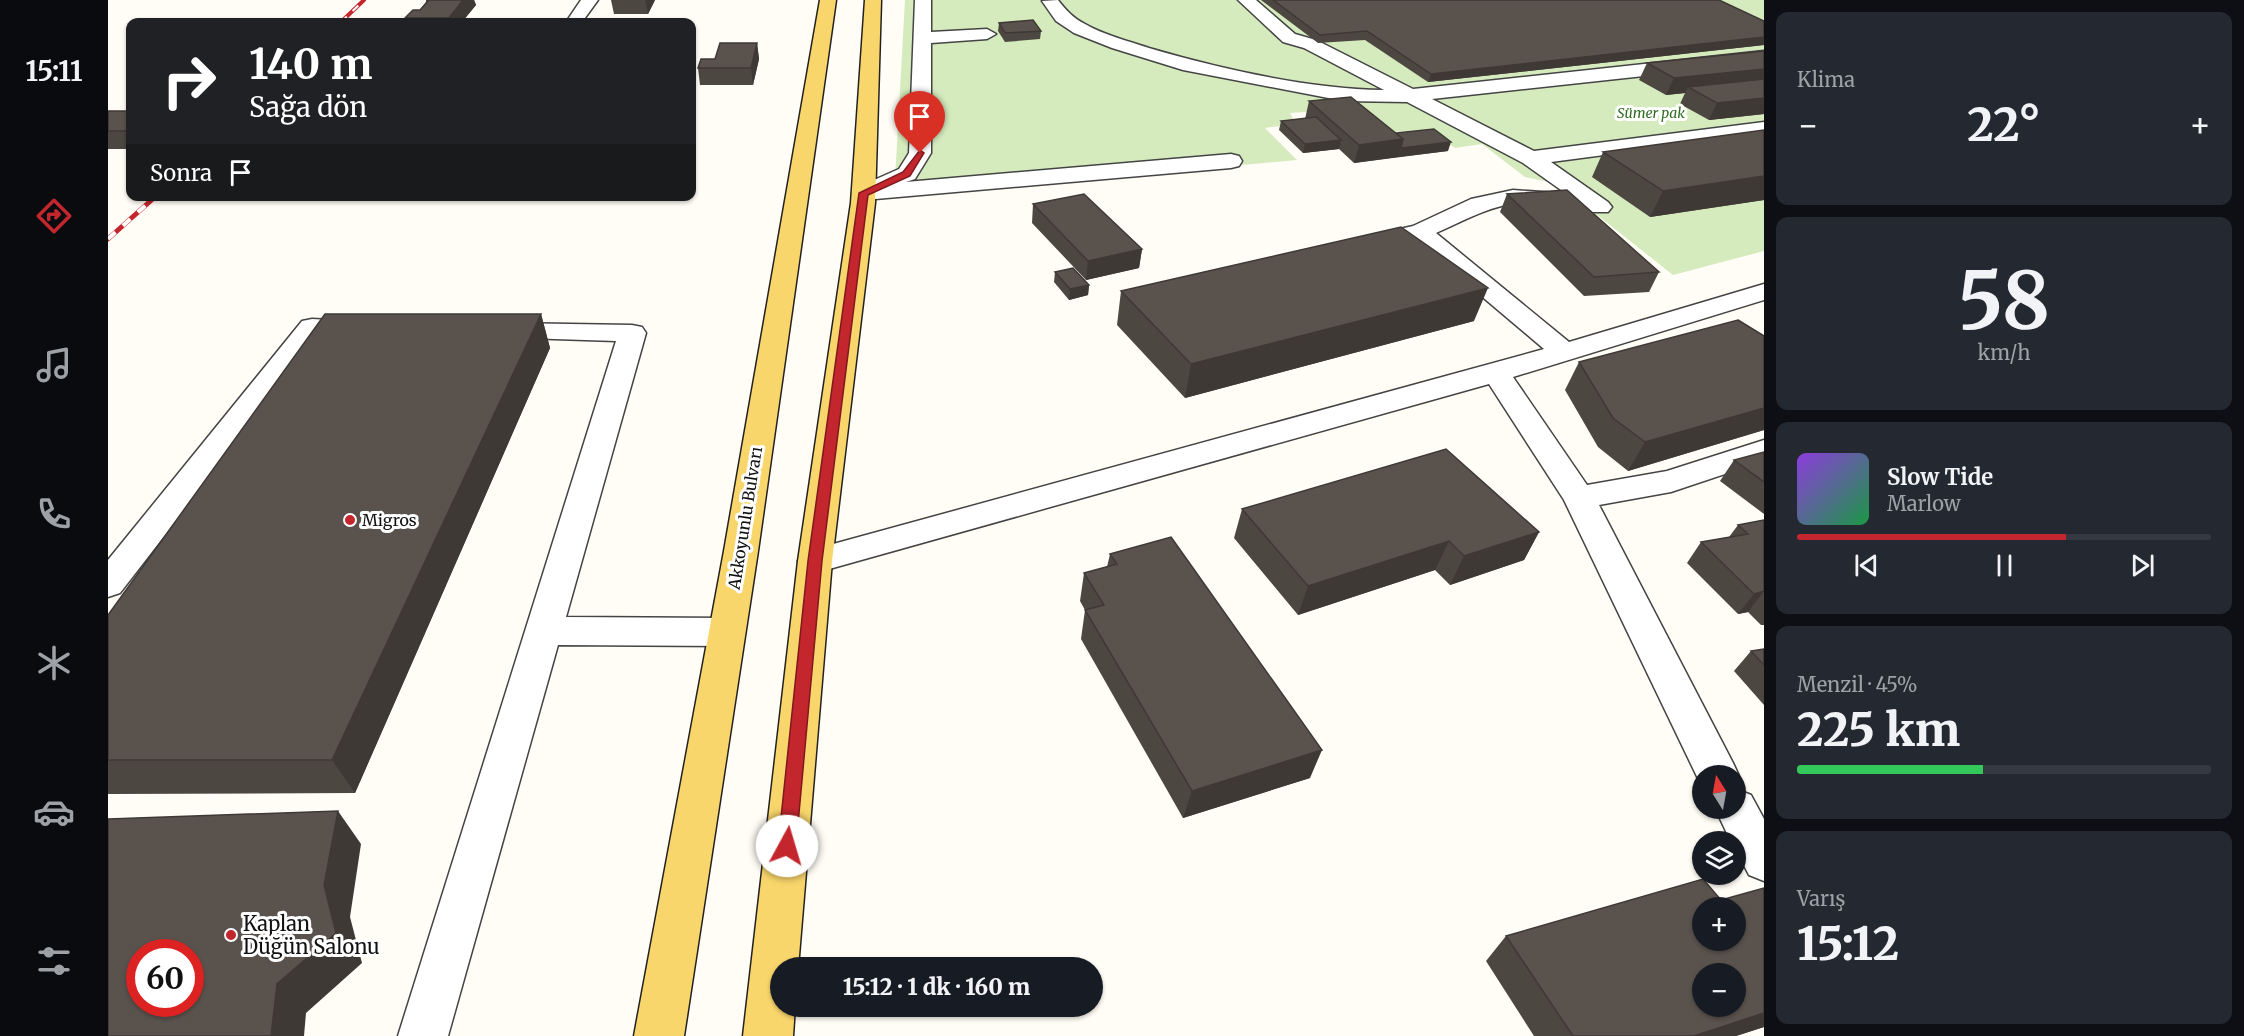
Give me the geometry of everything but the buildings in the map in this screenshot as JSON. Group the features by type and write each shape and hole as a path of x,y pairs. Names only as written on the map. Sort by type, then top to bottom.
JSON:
{"main road":[{"name":"Akkoyunlu Bulvarı","path":"659,1036 727,632 828,0"},
{"path":"768,1036 815,561 864,193 873,0"}],"street":[{"path":"577,18 590,0"},
{"path":"864,193 906,174 920,153 923,0"},
{"path":"1246,0 1289,38 1310,44 1407,96 1532,158 1600,207"},
{"path":"1050,1 1062,17 1080,29 1190,66 1344,95 1407,96 1764,57"},
{"path":"924,38 987,34"},
{"path":"1532,158 1764,128"},
{"path":"1551,172 1764,145"},
{"path":"864,193 1231,161"},
{"path":"1351,248 1420,232 1479,204 1512,197 1556,198"},
{"path":"1420,232 1563,351"},
{"path":"815,561 1496,373 1764,292"},
{"path":"108,584 312,327 383,328"},
{"path":"423,1036 632,333 478,330"},
{"path":"1496,373 1579,498 1712,765"},
{"path":"1579,498 1671,480 1764,450"},
{"path":"543,631 727,632"},
{"path":"1742,819 1764,861"}],"green space":[{"name":"Sümer pak","path":"905,0 1764,0 1764,251 1673,275 1558,184 1525,177 1482,144 1455,148 1430,131 1390,132 1354,109 1290,113 1296,124 1265,128 1297,160 894,197"}],"railway":[{"path":"345,18 364,0"},
{"path":"108,239 150,201"}],"place":[{"name":"Migros","path":"350,520"},
{"name":"Kaplan Düğün Salonu","path":"231,935"}],"route":[{"path":"787,846 815,561 864,193 906,174 920,153"}]}
